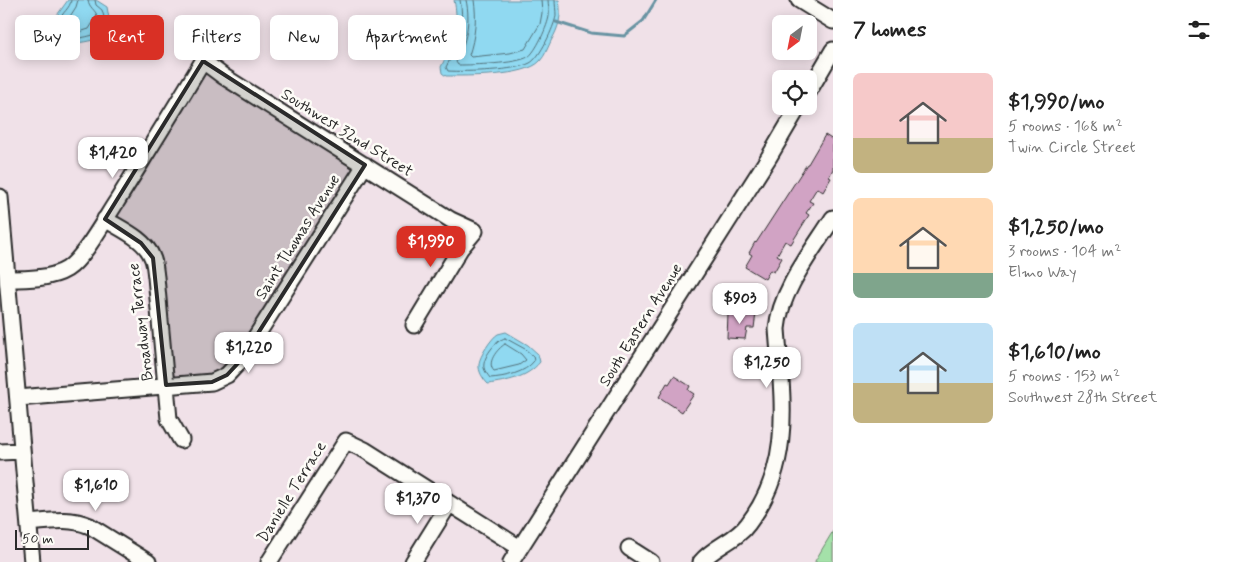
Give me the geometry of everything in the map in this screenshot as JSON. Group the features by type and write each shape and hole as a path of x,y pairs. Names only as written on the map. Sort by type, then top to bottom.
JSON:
{"street":[{"path":"799,0 833,21"},
{"path":"817,77 833,50"},
{"name":"Southwest 32nd Street","path":"106,219 204,61 223,76 452,220 475,231 460,250 414,325"},
{"name":"South Eastern Avenue","path":"511,562 795,115"},
{"name":"Saint Thomas Avenue","path":"18,398 212,382 220,379 234,369 241,360 365,165"},
{"path":"0,197 32,562"},
{"path":"702,562 707,555 740,534 754,515 772,482 778,464 784,418 777,329 778,316 788,292 833,218"},
{"path":"8,279 45,276 66,269 75,262 106,219"},
{"name":"Broadway Terrace","path":"106,219 137,240 148,250 153,258 169,419 181,440"},
{"name":"Danielle Terrace","path":"268,562 346,441 365,450 449,504"},
{"path":"0,452 22,451"},
{"path":"413,562 449,504 520,548"},
{"path":"29,523 72,520 81,522 148,562"},
{"path":"629,548 651,562"}],"highlighted area":[{"path":"203,61 365,165 241,360 227,375 212,382 166,385 153,258 141,243 105,219"}],"green space":[{"path":"833,531 833,562 815,562 815,561"}],"water":[{"path":"68,0 96,0 107,7 108,15 90,15 90,40 80,42 80,15 57,15"},
{"path":"454,0 559,0 560,11 556,31 543,57 533,66 509,73 446,76 442,73 441,67 444,60 466,60 466,15 456,15"},
{"path":"506,332 528,345 538,354 540,362 523,375 488,384 479,367 483,352 492,339 498,334"}],"building":[{"path":"825,135 833,140 833,169 829,177 831,178 823,192 817,188 809,201 813,203 806,213 809,215 791,244 785,241 777,255 782,258 774,272 770,270 765,279 745,267 752,255 749,253"},
{"path":"756,313 754,328 747,328 745,339 727,338 728,314"},
{"path":"674,376 690,386 688,390 694,394 682,412 659,397 667,383 669,384"}],"waterway":[{"path":"556,22 591,33 624,36 643,21 656,0"}]}
